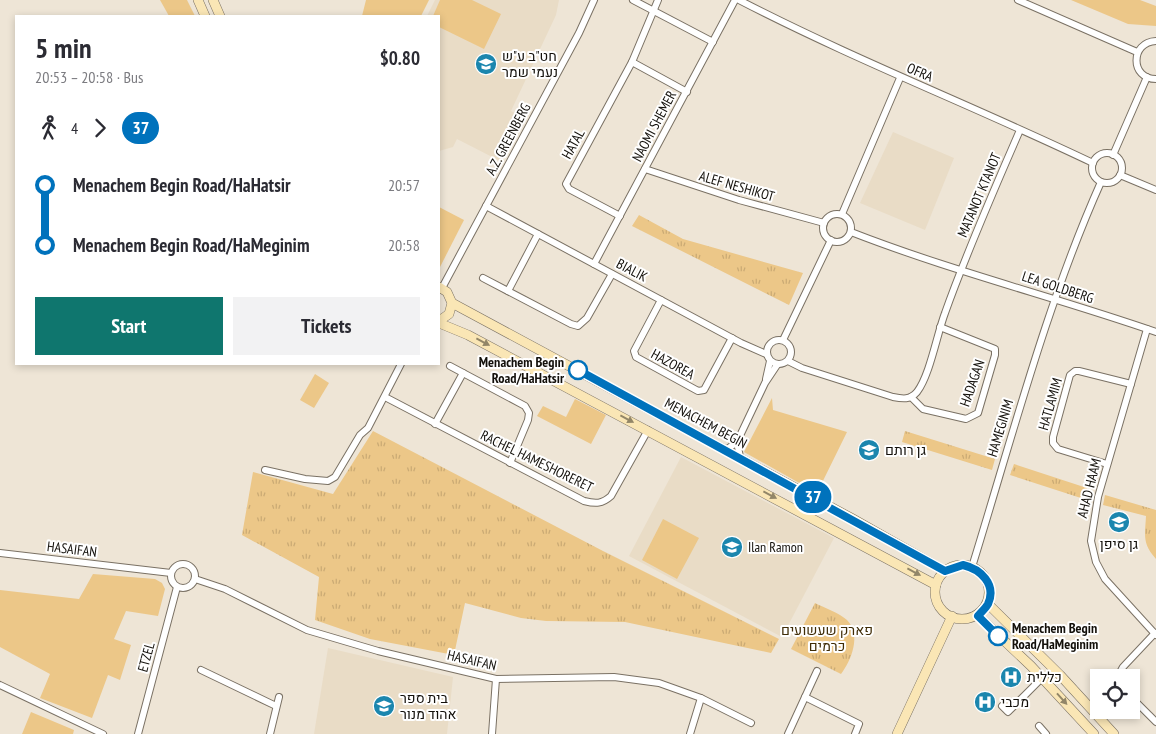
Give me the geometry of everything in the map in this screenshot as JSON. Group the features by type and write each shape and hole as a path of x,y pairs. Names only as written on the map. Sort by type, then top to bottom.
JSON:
{"main road":[{"path":"198,0 205,15"},
{"path":"213,0 220,15"},
{"path":"440,287 447,292 452,303 448,314 440,321"},
{"name":"MENACHEM BEGIN","path":"452,303 740,457 945,571"},
{"path":"440,322 468,335 648,430 936,585"},
{"path":"954,566 972,567 986,578 989,587 988,604 978,616 960,619 952,616 938,604 935,595 936,585 945,571 954,566"},
{"path":"988,604 1060,676 1114,734"},
{"path":"896,734 952,616"},
{"path":"978,616 1042,678 1094,734"}],"street":[{"name":"A.Z. GREENBERG","path":"440,287 579,33 594,0"},
{"path":"633,0 714,42"},
{"name":"HATAL","path":"620,216 569,189 566,184 632,62 658,0"},
{"name":"NAOMI SHEMER","path":"594,264 735,0"},
{"name":"OFRA","path":"739,0 806,35 1093,163"},
{"path":"1018,0 1137,52"},
{"path":"1156,41 1144,44 1137,52 1137,67 1147,77 1156,78"},
{"path":"632,62 687,92"},
{"path":"1113,155 1147,77"},
{"path":"842,214 900,78"},
{"name":"MATANOT KTANOT","path":"960,270 1020,130"},
{"path":"1102,154 1113,155 1121,162 1120,175 1114,181 1101,182 1093,174 1093,163 1102,154"},
{"name":"ALEF NESHIKOT","path":"645,169 739,200 824,223"},
{"path":"1120,175 1156,190"},
{"name":"HAMEGINIM","path":"972,567 1039,345 1079,230 1101,182"},
{"name":"BIALIK","path":"486,206 732,338 766,354"},
{"path":"842,214 850,220 851,232 842,241 831,240 825,235 824,223 830,215 842,214"},
{"path":"726,450 737,442 765,383 777,365 788,361 802,368 893,397 905,399 911,397 922,384 960,270 915,257 851,232"},
{"path":"508,291 538,234"},
{"path":"783,340 831,240"},
{"name":"LEA GOLDBERG","path":"960,270 1056,298 1156,332"},
{"path":"483,278 578,326 587,318 612,274"},
{"name":"HAZOREA","path":"661,300 634,351 636,357 698,391 704,390 732,338"},
{"name":"HADAGAN","path":"911,397 923,409 966,419 978,413 995,355 995,348 940,326"},
{"name":"AHAD HAAM","path":"1147,329 1107,464 1092,528 1092,550 1105,579 1155,634"},
{"path":"777,365 770,361 766,354 771,342 783,340"},
{"path":"783,340 791,349 788,361"},
{"path":"765,383 770,361"},
{"path":"265,470 306,480 328,481 335,477 360,435 368,428 401,365"},
{"path":"450,366 525,406 529,413 528,420 510,464"},
{"name":"HATLAMIM","path":"1107,464 1058,449 1054,444 1053,437 1070,375 1075,371 1080,371 1131,384"},
{"path":"435,424 462,373"},
{"name":"RACHEL HAMESHORERET","path":"385,397 510,464 584,501 596,504 605,501 611,496 648,430"},
{"path":"737,442 740,457"},
{"name":"HASAIFAN","path":"0,553 171,573"},
{"path":"185,563 192,567 195,579 187,587 177,587 171,580 171,573 176,565 185,563"},
{"name":"HASAIFAN","path":"195,579 225,589 306,630 378,651 496,679 614,677 659,683 702,698 750,722"},
{"name":"ETZEL","path":"138,734 177,587"},
{"path":"1122,669 1155,634"},
{"path":"201,670 276,706"},
{"path":"788,734 817,671"},
{"path":"1002,706 1008,712 1042,678"},
{"path":"492,734 496,679"},
{"path":"0,686 103,734"},
{"path":"805,697 859,724 855,734"},
{"path":"270,734 278,698"},
{"path":"690,734 702,698"},
{"path":"1140,706 1156,722"},
{"path":"1039,726 1046,734"}],"shaded area":[{"name":"חט\"ב ע\"ש נעמי שמר","path":"435,0 559,0 556,15 511,111 526,119 502,162 457,139 453,147 440,151 440,15 428,15"},
{"path":"893,132 954,158 925,230 860,203"},
{"name":"Ilan Ramon","path":"681,457 834,538 782,637 629,556"},
{"name":"בית ספר אהוד מנור","path":"328,648 453,677 447,734 314,734"}],"green space":[{"path":"160,0 187,0 194,15 168,15"},
{"path":"366,0 429,0 422,15 362,15"},
{"path":"440,0 472,0 501,14 484,49 440,27 440,15 433,15"},
{"path":"1071,0 1140,0 1156,6 1156,26 1128,24"},
{"path":"440,208 464,220 440,267"},
{"path":"639,215 683,239 803,273 789,305 632,226"},
{"path":"315,374 329,383 314,408 300,400"},
{"path":"772,398 773,410 847,432 817,493 744,452"},
{"path":"575,399 606,415 591,444 537,416 543,406 566,417"},
{"path":"373,431 603,551 779,639 771,653 625,622 546,621 521,618 465,603 454,655 370,639 315,620 319,577 242,535 253,472 333,494"},
{"path":"905,431 995,459 992,470 902,442"},
{"path":"1014,464 1087,488 1084,499 1010,475"},
{"path":"1105,495 1156,510 1156,559 1146,544 1146,516 1103,505"},
{"path":"663,519 699,538 677,579 642,560"},
{"path":"93,574 155,579 162,583 165,589 158,616 126,611 114,639 131,645 120,680 108,675 92,718 40,698 50,674 0,647 0,590 79,599"},
{"name":"פארק שעשועים כרמים","path":"815,603 847,620 854,633 851,655 841,674 791,649"},
{"path":"31,712 74,730 73,734 22,734"}],"bus line":[{"name":"37","path":"578,370 945,571 954,566 963,565 981,572 986,578 990,596 988,604 978,616 998,636"}],"place":[{"name":"חט\"ב ע\"ש נעמי שמר","path":"486,64"},
{"name":"Menachem Begin Road/HaHatsir","path":"578,370"},
{"name":"גן רותם","path":"869,450"},
{"name":"גן סיפן","path":"1119,522"},
{"name":"Ilan Ramon","path":"732,547"},
{"name":"Menachem Begin Road/HaMeginim","path":"998,636"},
{"name":"כללית","path":"1011,677"},
{"name":"מכבי","path":"985,702"},
{"name":"בית ספר אהוד מנור","path":"384,706"}]}
